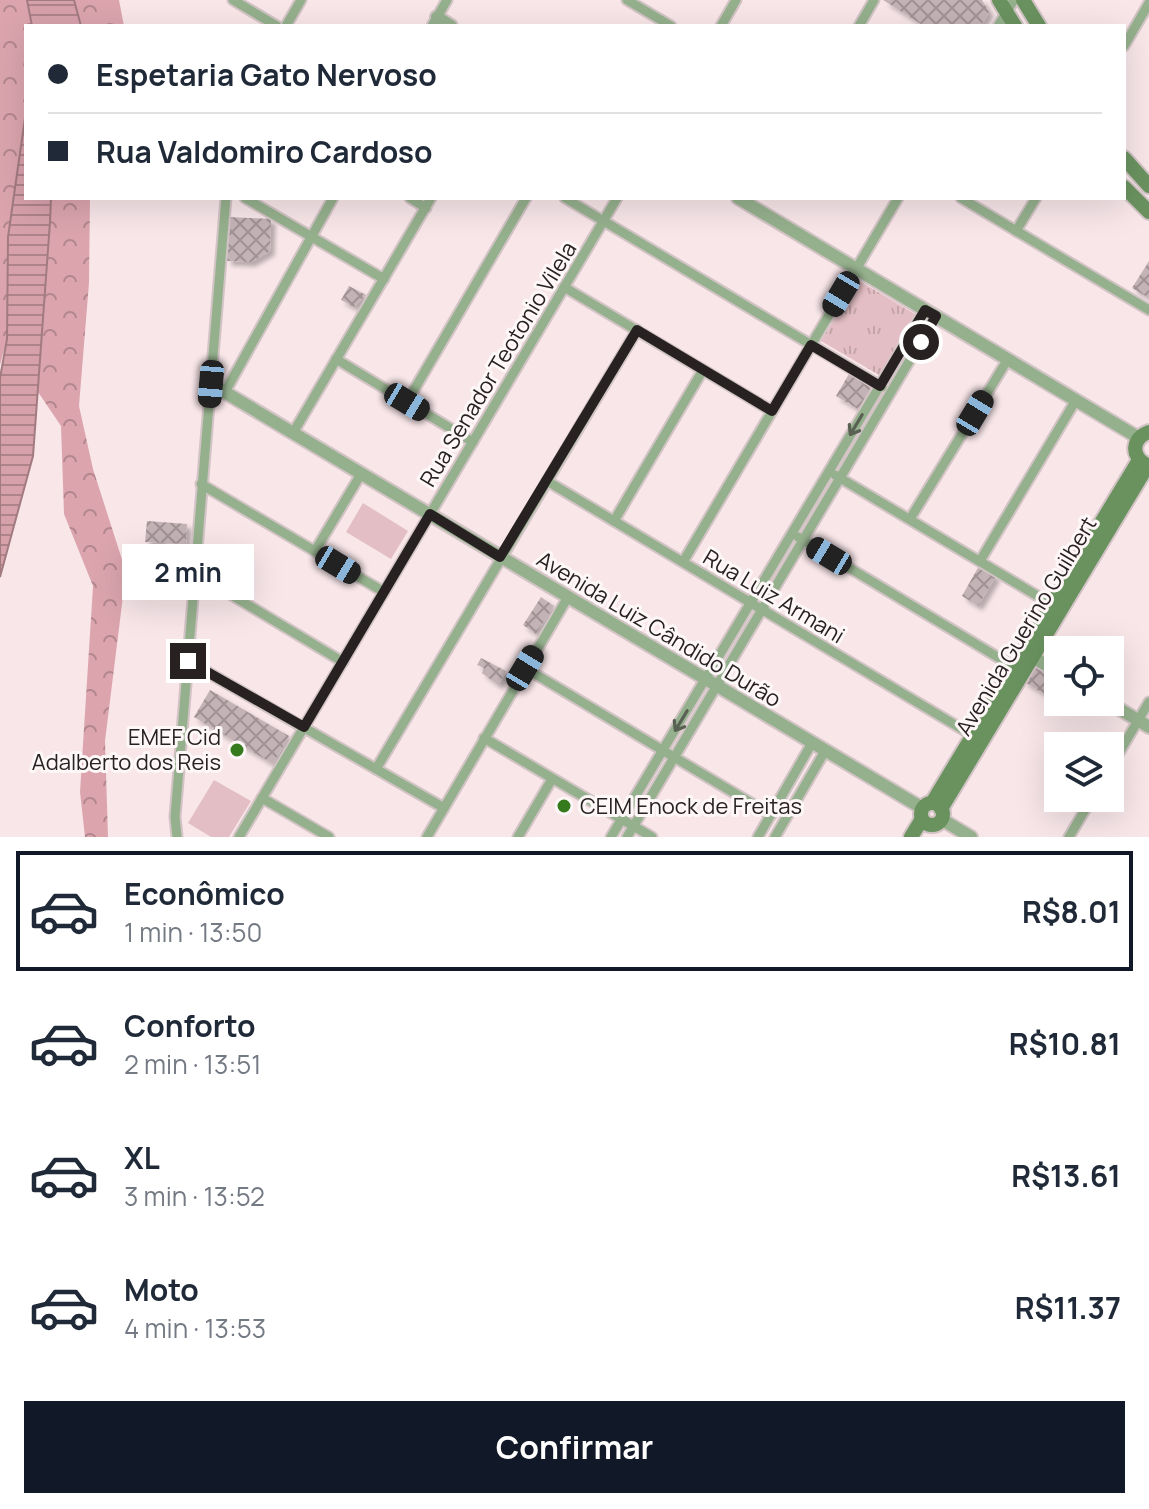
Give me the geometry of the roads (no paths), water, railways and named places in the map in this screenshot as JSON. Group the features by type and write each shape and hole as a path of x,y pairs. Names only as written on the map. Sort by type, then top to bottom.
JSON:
{"main road":[{"path":"1023,0 1038,24"},
{"path":"1006,4 1014,24"},
{"path":"1126,160 1149,186"},
{"path":"1126,189 1149,212"},
{"name":"Avenida Guerino Guilbert","path":"911,837 930,817 1145,463 1135,446 1144,435"}],"street":[{"path":"233,0 274,24"},
{"path":"287,24 301,0"},
{"path":"434,22 447,0"},
{"path":"627,0 668,24"},
{"path":"722,24 736,0"},
{"path":"860,24 874,0"},
{"path":"1126,43 1149,3"},
{"path":"999,24 1006,4"},
{"path":"177,837 175,817 226,200"},
{"path":"248,200 384,279"},
{"path":"225,392 332,200"},
{"path":"413,200 426,208"},
{"path":"293,433 430,200"},
{"path":"407,402 525,200"},
{"path":"568,200 891,392"},
{"name":"Rua Senador Teotonio Vilela","path":"239,837 616,200"},
{"path":"741,200 1076,400 1144,435"},
{"path":"683,562 897,200"},
{"path":"964,200 1149,310"},
{"path":"1016,231 1035,200"},
{"path":"564,287 772,411"},
{"path":"627,837 674,757 751,603 880,386 930,313"},
{"path":"611,837 663,751 762,610 891,392 930,313"},
{"path":"376,769 637,330"},
{"path":"336,359 473,442"},
{"path":"910,519 1008,359"},
{"path":"614,521 703,370"},
{"name":"Avenida Luiz Cândido Durão","path":"211,384 711,682 930,817 971,837"},
{"path":"980,561 1076,400"},
{"path":"829,471 1056,607"},
{"path":"315,551 361,474"},
{"name":"Rua Luiz Armani","path":"547,481 978,738"},
{"path":"201,484 384,592"},
{"path":"792,534 1019,670"},
{"path":"195,573 343,662"},
{"path":"427,837 568,597"},
{"path":"1028,654 1044,664"},
{"path":"188,661 444,808"},
{"path":"525,668 771,815"},
{"path":"1124,749 1144,723 1149,702"},
{"path":"1124,711 1144,723"},
{"path":"484,738 652,837"},
{"path":"758,837 812,743"},
{"path":"775,837 825,751"},
{"path":"518,837 552,779"},
{"path":"262,798 329,837"},
{"path":"1069,837 1084,812"}],"place":[{"name":"EMEF Cid Adalberto dos Reis","path":"237,750"},
{"name":"CEIM Enock de Freitas","path":"564,806"}]}
